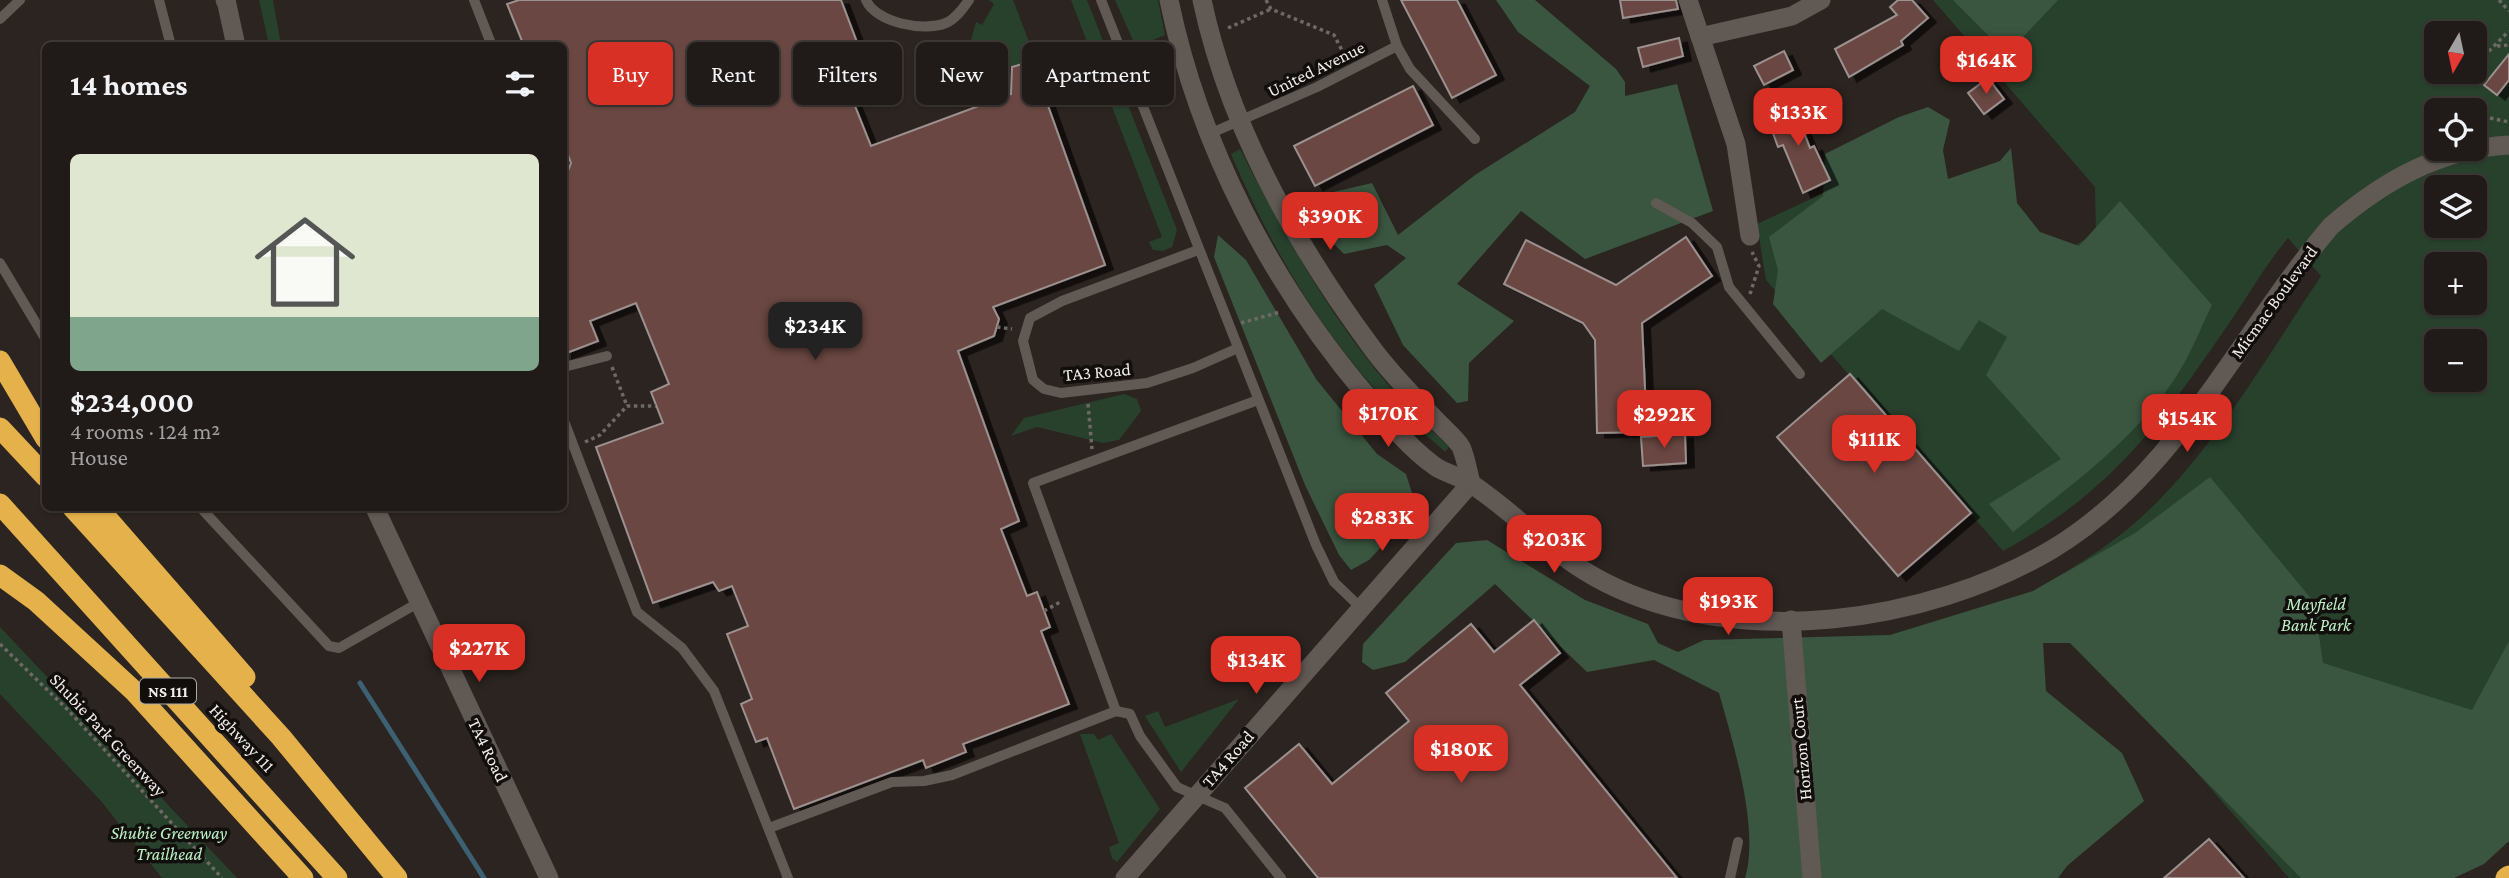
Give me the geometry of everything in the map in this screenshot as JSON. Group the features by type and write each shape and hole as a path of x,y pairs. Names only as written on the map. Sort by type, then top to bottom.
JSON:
{"highway":[{"path":"0,362 42,432"},
{"path":"0,428 42,473"},
{"name":"Highway 111","path":"0,504 337,878"},
{"name":"Highway 111","path":"76,511 281,737 397,878"},
{"path":"101,511 291,730 347,817"},
{"path":"0,575 36,601 134,691 303,878"}],"street":[{"path":"226,0 235,42"},
{"name":"Micmac Boulevard","path":"1169,0 1194,97 1232,187 1268,253 1342,367 1384,417 1435,466 1471,483 1547,546 1608,584 1670,607 1700,614 1791,620 1889,611 1928,602 1999,577 2054,548 2105,511 2149,469 2331,226 2357,204 2408,171 2462,151 2509,145"},
{"path":"1202,0 1210,36 1241,122 1268,182 1330,290 1387,368 1461,446 1471,483"},
{"path":"1689,0 1736,145 1750,236"},
{"path":"1700,37 1792,16 1821,0"},
{"name":"TA4 Road","path":"1125,878 1471,483"},
{"name":"TA4 Road","path":"376,511 549,878"},
{"name":"Horizon Court","path":"1791,620 1812,878"}],"lane":[{"path":"0,19 20,0"},
{"path":"159,0 170,42"},
{"path":"474,0 490,42"},
{"path":"866,0 868,6 881,16 921,26 944,25 954,19 969,0"},
{"path":"1101,0 1316,545 1334,582 1361,608"},
{"path":"1382,0 1397,46 1410,69 1475,139"},
{"name":"United Avenue","path":"1209,134 1241,122 1397,46"},
{"path":"1657,203 1692,223 1717,247 1729,287 1800,374"},
{"name":"TA3 Road","path":"1198,250 1062,302 1030,318 1023,341 1033,380 1044,389 1061,393 1147,383 1193,368 1238,348"},
{"path":"0,263 42,333"},
{"path":"567,366 607,356"},
{"path":"1116,711 1033,483 1258,400"},
{"path":"567,429 637,612 682,648 714,691 788,878"},
{"path":"204,511 329,646 339,648 418,603"},
{"path":"769,828 892,782 924,781 953,775 1116,711 1130,714 1139,736 1177,787 1225,808 1281,878"},
{"path":"1730,878 1738,842"}],"path":[{"path":"1266,0 1271,9 1334,35 1352,69"},
{"path":"2499,0 2509,11"},
{"path":"2487,55 2509,32"},
{"path":"2497,46 2509,45"},
{"path":"2490,118 2509,122"},
{"path":"1749,297 1759,266 1751,249 1750,236"},
{"path":"607,356 627,405"},
{"path":"1091,461 1092,437 1088,405 1095,388"},
{"path":"584,442 600,435 627,405 656,406"},
{"path":"1044,611 1073,595"},
{"name":"Shubie Park Greenway","path":"0,644 68,710 222,878"}],"green space":[{"path":"259,0 273,0 280,42 268,42"},
{"path":"989,0 1013,0 1029,42 1022,42 1022,64 1008,66 1008,42 971,40 976,22 982,25 994,4"},
{"path":"1071,0 1087,0 1103,42 1087,42"},
{"path":"1115,0 1158,0 1165,35 1148,42 1134,42"},
{"path":"1496,0 1535,0 1616,69 1625,82 1625,96 1677,84 1713,211 1585,259 1521,211 1457,284 1514,321 1469,363 1468,401 1457,403 1403,345 1374,285 1406,258 1387,245 1344,254 1326,236 1325,194 1372,183 1398,235 1475,175 1575,112 1590,86 1518,32"},
{"name":"Mayfield Bank Park","path":"1933,0 2509,0 2509,815 2437,878 2289,878 2036,589 2096,553 2137,521 2175,483 2220,427 2321,276 2288,238 2181,392 2132,452 2075,504 2003,551 1766,280 1757,224 1875,169 1971,221 2038,267 2096,233 2095,187"},
{"path":"1953,0 2058,0 2007,54"},
{"path":"1111,105 1128,105 1177,230 1172,247 1163,251 1153,250 1149,242 1162,237"},
{"path":"1928,107 1950,120 1943,150 1948,179 2000,161 2011,148 2017,203 2040,232 2079,246 2120,201 2212,305 2179,372 2144,418 2103,458 2013,532 1989,504 2061,459 1986,375 2007,337 1979,320 1959,351 1882,309 1821,363 1773,304 1778,270 1769,237 1823,196 1825,154 1899,117"},
{"path":"1240,149 1284,231 1332,310 1387,383 1449,447 1445,452 1392,407 1320,319 1280,255 1246,188 1231,154"},
{"path":"1218,235 1246,260 1316,379 1377,454 1406,474 1413,496 1402,525 1369,560 1351,570 1339,555 1305,485 1214,257"},
{"path":"1124,394 1137,399 1141,411 1119,440 1103,443 1037,427 1011,436 1024,418"},
{"path":"2210,477 2314,602 2323,663 2472,710 2509,641 2509,841 2484,864 2454,878 2301,878 2070,643 2043,643 2046,691 2122,753 2144,801 2067,866 2058,878 1745,878 1749,858 1747,811 1719,693 1654,660 1587,672 1495,584 1405,662 1373,670 1362,662 1363,644 1456,543 1487,540 1585,600 1648,624 1658,643 1678,652 1704,640 1890,635 2033,591 2135,533"},
{"name":"Shubie Greenway Trailhead","path":"0,627 237,878 162,878 101,801 0,694"},
{"path":"1239,699 1181,772 1145,716 1158,711 1165,727"},
{"path":"1080,734 1094,734 1098,740 1111,734 1160,809 1117,862 1112,858 1109,847 1119,843"}],"building":[{"path":"519,0 841,0 857,42 793,42 793,105 855,105 871,146 981,105 1008,105 1012,67 1022,64 1022,105 1048,105 1105,265 993,307 999,319 994,336 958,351 1019,521 1001,529 1027,596 1037,592 1050,627 1041,631 1069,704 963,744 966,752 926,768 923,760 794,809 767,738 756,742 741,704 752,699 727,634 748,626 732,586 719,591 713,582 653,603 596,447 663,423 651,392 669,384 636,303 590,321 598,341 567,353 567,173 571,163 567,152 567,42 522,42 507,4"},
{"path":"1401,0 1457,0 1496,75 1452,98"},
{"path":"1620,0 1676,0 1678,9 1623,18"},
{"path":"1898,0 1912,0 1928,18 1901,41 1903,45 1849,77 1835,49 1897,15 1890,7"},
{"path":"1679,38 1683,56 1643,67 1638,48"},
{"path":"1784,51 1793,70 1764,85 1754,66"},
{"path":"2509,54 2509,80 2497,95 2484,85"},
{"path":"1988,78 2004,99 1984,114 1968,93"},
{"path":"1413,86 1433,125 1315,186 1294,146"},
{"path":"1793,104 1810,148 1814,146 1830,180 1803,193 1783,145 1778,147 1766,114"},
{"path":"1686,237 1712,276 1642,323 1647,432 1597,433 1595,340 1583,323 1504,284 1526,240 1616,285"},
{"path":"1850,374 1971,513 1898,576 1777,437"},
{"path":"1685,434 1686,463 1643,466 1641,437"},
{"path":"1534,620 1560,653 1520,685 1677,878 1318,878 1245,788 1299,744 1332,784 1409,721 1386,693 1471,624 1494,652"},
{"path":"2209,839 2244,878 2164,878"}],"waterway":[{"path":"360,683 484,878"}]}
